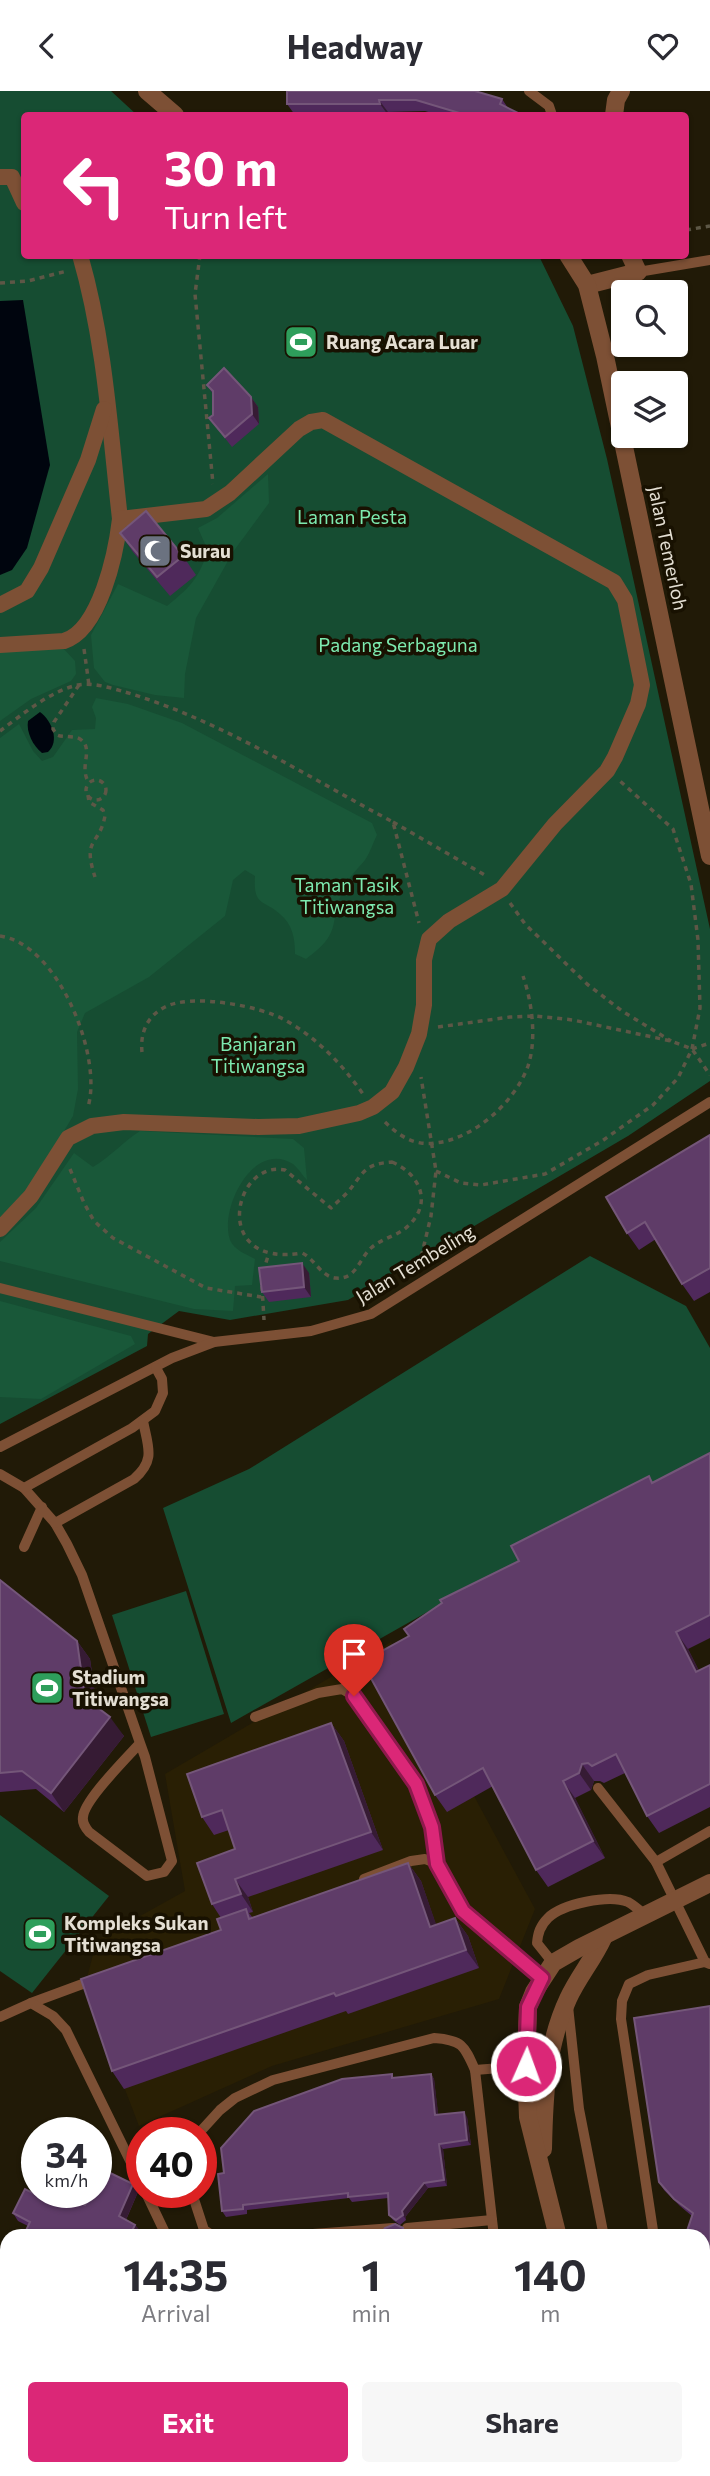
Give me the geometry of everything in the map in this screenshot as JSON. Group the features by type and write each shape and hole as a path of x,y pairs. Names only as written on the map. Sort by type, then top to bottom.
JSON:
{"street":[{"path":"146,91 171,112"},
{"path":"615,112 621,91"},
{"path":"0,177 12,177 21,196"},
{"name":"Jalan Temerloh","path":"571,259 587,285 621,429 710,856"},
{"path":"587,285 638,272 632,259"},
{"path":"0,645 64,641 78,633 99,601 116,543 120,519 106,402 94,308 82,261"},
{"path":"0,605 27,591 41,568 88,460 106,402"},
{"path":"0,1229 31,1196 65,1143 78,1131 105,1123 281,1128 324,1121 373,1107 392,1092 416,1041 424,1005 425,949 429,939 439,928 504,887 555,824 607,771 642,694 625,600 614,582 323,420 311,422 299,429 230,493 206,509 120,519"},
{"path":"556,2229 528,2117 528,2007 548,1971 579,1948 710,1883"},
{"path":"542,2168 545,2088 552,2046 570,1994 593,1960 603,1938"},
{"path":"548,1971 570,1994"}],"lane":[{"path":"529,91 549,106 551,112"},
{"path":"638,272 710,260"},
{"name":"Jalan Tembeling","path":"0,1447 156,1367 214,1342 311,1331 371,1314 710,1103"},
{"path":"0,1288 214,1342"},
{"path":"24,1488 144,1421 155,1411 163,1393 162,1379 156,1367"},
{"path":"55,1523 134,1479 145,1469 150,1457 144,1421"},
{"path":"0,1474 24,1488 55,1523 82,1575 140,1743 172,1861 164,1872 147,1876 89,1832 83,1825 82,1816 87,1803 140,1743"},
{"path":"24,1547 42,1507"},
{"path":"255,1717 318,1693 342,1689 354,1696 416,1784 432,1827 437,1864 463,1911 548,1971"},
{"path":"598,1788 656,1862 708,1963 648,1975 629,1983 622,2001 621,2019 653,2229"},
{"path":"656,1862 710,1831"},
{"path":"347,1885 411,1861 425,1859 437,1864"},
{"path":"548,1971 537,1943 539,1929 549,1916 567,1907 613,1898 629,1902 646,1916"},
{"path":"0,2017 106,1976"},
{"path":"570,1994 579,2109 602,2229"},
{"path":"31,2003 53,2016 66,2030 126,2152"},
{"path":"214,2117 235,2098 273,2080 434,2038 453,2039 465,2047 475,2070 493,2229"},
{"path":"475,2070 526,2066"},
{"path":"153,2208 163,2229"},
{"path":"197,2208 204,2229"},
{"path":"407,2228 492,2220"},
{"path":"380,2229 393,2228"}],"path":[{"path":"689,230 710,226"},
{"path":"199,259 195,294 214,504"},
{"path":"0,283 27,281 82,261"},
{"path":"78,633 83,645 89,685"},
{"path":"79,685 54,722 54,729 57,735 82,740 88,751 83,771 89,783"},
{"path":"0,731 49,697 79,685 127,693 184,713 229,734 393,822 504,887 512,907 524,924 567,966 622,1011 671,1041"},
{"path":"436,1171 461,1183 481,1185 545,1174 603,1141 653,1105 678,1077 692,1049 700,1008 698,940 691,884 677,836 674,829 654,810 607,771"},
{"path":"88,795 92,799 104,795 106,789 103,783 97,780 89,783 86,788 89,802 103,810 105,816 104,823 92,843 89,859 95,877"},
{"path":"393,822 425,949"},
{"path":"0,936 20,942 41,961 59,983 77,1020 90,1064 92,1092 82,1120 65,1143 84,1203 94,1221 113,1238 206,1288 261,1297"},
{"path":"142,1052 141,1041 149,1020 166,1006 195,1002 252,1008 285,1020 327,1051 397,1133 407,1139 432,1143 474,1129 487,1121 511,1096 528,1065 532,1031 523,976"},
{"path":"418,1268 431,1216 436,1171 416,1041 451,1024 530,1016 573,1020 671,1041 692,1049 710,1075"},
{"path":"692,1049 710,1043"},
{"path":"392,1162 417,1179 421,1195 414,1220 401,1232 370,1249 355,1271 347,1277 330,1277 302,1253 279,1256 269,1253 256,1246 245,1235 238,1219 247,1189 266,1172 285,1170 331,1208 348,1192 362,1172 377,1164 392,1162"},
{"path":"545,1174 549,1183"},
{"path":"262,1274 269,1253"},
{"path":"262,1285 264,1322"}],"shaded area":[{"path":"23,300 50,465 27,548 12,570 0,575 0,301"},
{"path":"40,712 51,726 54,737 52,747 48,752 42,753 31,739 28,730 28,721"},
{"path":"391,1642 535,1909 499,1999 272,2066 159,2117 136,2117 85,1985 97,1940 185,1891 165,1774"}],"green space":[{"name":"Taman Tasik Titiwangsa","path":"0,91 111,91 134,112 21,112 21,259 540,259 573,326 607,459 710,929 710,1081 628,1136 348,1300 230,1320 179,1311 148,1334 147,1346 0,1424"},
{"path":"268,474 269,503 233,552 196,618 185,674 184,698 155,695 105,682 94,668 91,635 118,584 167,606 197,576 208,551 198,528 217,518"},
{"path":"62,647 75,661 76,674 71,681 31,699 0,721 0,651"},
{"path":"96,698 128,704 182,723 372,823 377,835 367,857 345,885 330,935 318,950 306,959 295,954 294,938 288,923 258,898 255,876 245,870 233,880 225,916 149,977 85,1013 77,1032 78,1089 73,1116 33,1183 0,1218 0,738 19,724 33,751 42,761 53,757 72,730 95,729 96,718 92,707"},
{"path":"140,1131 293,1139 304,1148 307,1180 293,1164 279,1159 265,1161 253,1169 235,1195 228,1227 230,1240 237,1249 255,1259 252,1285 235,1286 233,1311 194,1309 0,1261 0,1242 36,1208 74,1153 93,1167"},
{"path":"590,1256 686,1306 710,1348 710,1452 231,1723 163,1508 249,1469"},
{"path":"0,1301 131,1336 135,1344 41,1399 0,1397"},
{"path":"186,1591 224,1714 151,1737 112,1615"},
{"name":"Kompleks Sukan Titiwangsa","path":"0,1815 109,1896 32,1993 0,1971"}],"building":[{"path":"287,91 475,91 502,99 500,104 516,112 456,112 416,100 379,100 380,104 287,104"},
{"path":"224,368 251,397 252,414 225,437 209,418 213,415 213,391 207,385"},
{"path":"146,511 183,556 157,577 120,533"},
{"path":"710,1135 710,1268 682,1284 645,1222 627,1233 606,1197"},
{"path":"302,1263 304,1287 262,1292 259,1268"},
{"path":"710,1453 710,1615 676,1632 696,1672 710,1665 710,1784 647,1816 616,1754 592,1766 588,1763 582,1764 579,1773 563,1781 593,1841 536,1870 483,1768 435,1795 362,1662 409,1636 404,1629 442,1603 440,1600 519,1561 511,1546 649,1476 652,1483"},
{"name":"Stadium Titiwangsa","path":"0,1580 77,1641 85,1698 110,1717 51,1793 22,1771 0,1773"},
{"path":"331,1723 371,1832 235,1879 241,1894 212,1904 197,1863 235,1849 222,1810 202,1817 187,1774"},
{"path":"408,1863 430,1927 455,1918 466,1950 112,2071 81,1979 221,1930 217,1919 246,1909 249,1919"},
{"path":"710,2006 710,2229 688,2229 693,2213 674,2199 659,2182 634,2018"},
{"path":"392,2074 392,2078 431,2074 435,2115 464,2112 467,2140 439,2144 444,2180 424,2183 402,2211 403,2215 396,2220 389,2215 388,2193 348,2197 348,2193 243,2205 243,2209 222,2211 218,2174 224,2173 221,2148 254,2111 342,2079"},
{"path":"112,2174 126,2181 126,2200 119,2216 135,2225 133,2229 27,2229 30,2222 13,2213 21,2197 21,2208 112,2208"},
{"path":"395,2224 403,2229 384,2229"}],"place":[{"name":"Ruang Acara Luar","path":"301,342"},
{"name":"Surau","path":"155,551"},
{"name":"Stadium Titiwangsa","path":"47,1688"},
{"name":"Kompleks Sukan Titiwangsa","path":"40,1934"}],"route":[{"path":"354,1696 416,1784 432,1827 437,1864 463,1911 542,1978 528,2007 526,2066"}],"park label":[{"name":"Laman Pesta","path":"352,517"},
{"name":"Padang Serbaguna","path":"398,645"},
{"name":"Banjaran Titiwangsa","path":"258,1055"}]}
